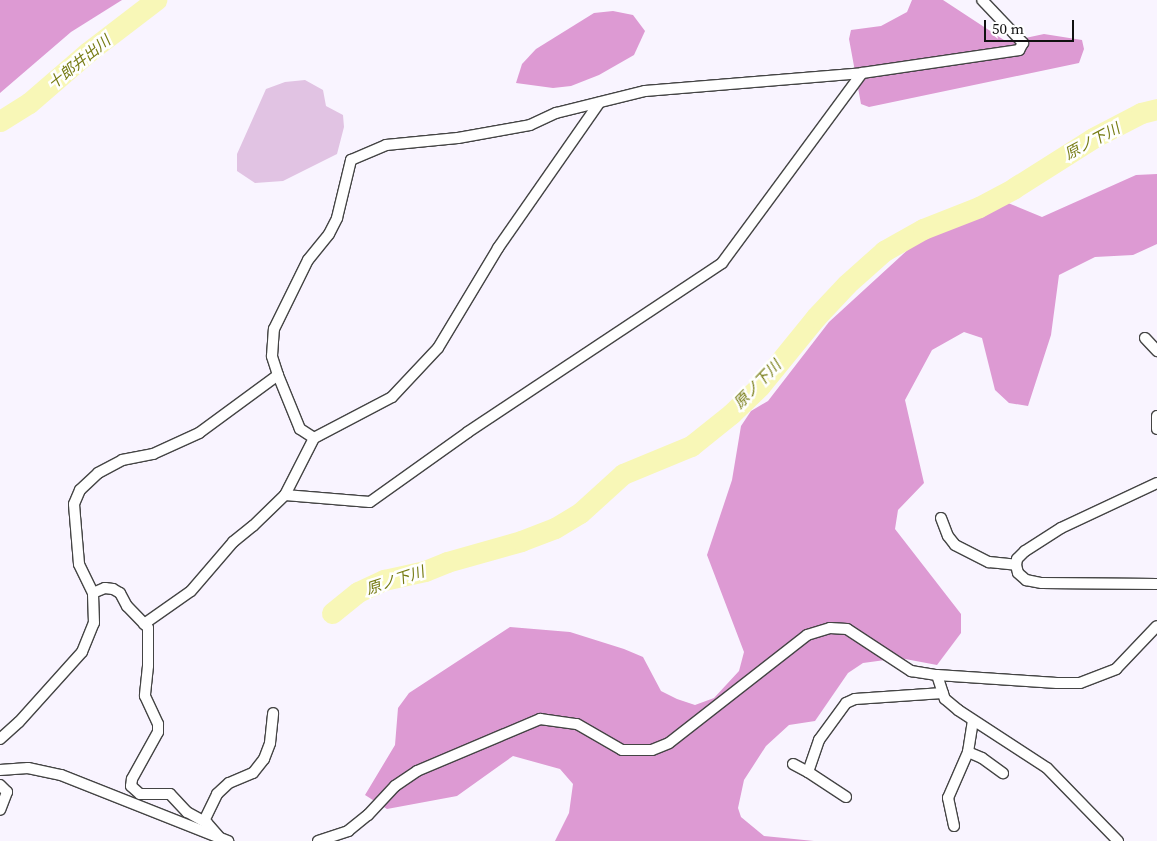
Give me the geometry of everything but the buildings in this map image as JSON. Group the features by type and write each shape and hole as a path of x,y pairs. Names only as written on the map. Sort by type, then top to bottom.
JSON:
{"street":[{"path":"314,438 300,429 278,375 272,356 274,329 308,260 329,234 337,218 351,160 386,145 458,138 530,124 556,113 653,90 862,73 1019,50 1023,42 982,0"},
{"path":"285,495 370,502 468,432 722,263 862,73"},
{"path":"144,624 191,591 233,542 254,526 285,495 314,438 392,397 438,348 498,248 599,103"},
{"path":"1145,338 1157,351"},
{"path":"0,739 19,722 82,652 94,623 93,593 79,564 74,504 80,490 98,473 122,460 153,454 199,433 278,375"},
{"path":"1157,416 1157,429"},
{"path":"1157,482 1060,528 1025,551 1017,559 1016,565 1018,573 1026,580 1042,583 1157,584"},
{"path":"941,518 948,536 955,545 989,562 1016,565"},
{"path":"93,593 104,588 113,589 120,593 127,606 148,628 148,666 145,696 158,724 158,732 132,779 131,786 140,794 170,794 187,812 204,821 223,839"},
{"path":"318,841 348,831 368,814 395,786 417,771 540,719 576,724 622,750 652,750 669,743 807,635 830,628 847,629 911,671 937,676 1080,683 1116,669 1157,626"},
{"path":"937,676 945,699 972,720 1047,768 1118,841"},
{"path":"808,772 819,740 846,704 855,699 943,693"},
{"path":"204,821 217,794 229,783 252,773 264,759 270,743 274,713"},
{"path":"954,826 948,798 968,752 972,720"},
{"path":"968,752 982,758 1004,773"},
{"path":"793,764 846,798"},
{"path":"0,770 28,768 61,775 223,839"},
{"path":"0,785 7,792 0,810"}],"shaded area":[{"path":"0,0 122,0 71,32 0,93"},
{"path":"912,0 943,0 1007,42 1044,34 1082,40 1084,49 1079,63 869,107 861,104 849,39 851,30 881,26 907,12"},
{"path":"613,11 633,15 645,31 634,55 599,75 571,86 553,88 516,83 522,64 536,49 594,13"},
{"path":"305,80 323,90 326,106 343,115 344,127 337,154 283,181 255,183 237,171 237,154 266,89 285,82"},
{"path":"1157,174 1157,244 1133,255 1095,257 1059,275 1051,335 1028,406 1009,403 995,390 982,338 964,332 932,350 905,400 924,483 898,510 895,529 961,614 961,633 937,665 900,658 863,663 848,673 815,721 789,725 766,746 744,780 738,808 741,817 764,836 814,841 555,841 569,813 573,784 560,769 513,756 457,796 387,809 365,795 395,745 398,708 409,693 510,627 570,632 624,649 643,657 661,691 695,705 714,698 739,671 744,652 707,555 732,480 741,426 751,411 768,401 829,322 936,224 1008,203 1042,217 1136,175"}],"waterway":[{"name":"十郎井出川","path":"0,121 29,103 88,52 156,0"},
{"name":"原ノ下川","path":"332,613 358,592 384,580 425,571 447,562 521,541 555,528 580,513 623,474 691,446 731,414 760,386 816,317 847,284 884,251 923,229 979,207 1014,188 1093,138 1141,113 1157,109"}]}
